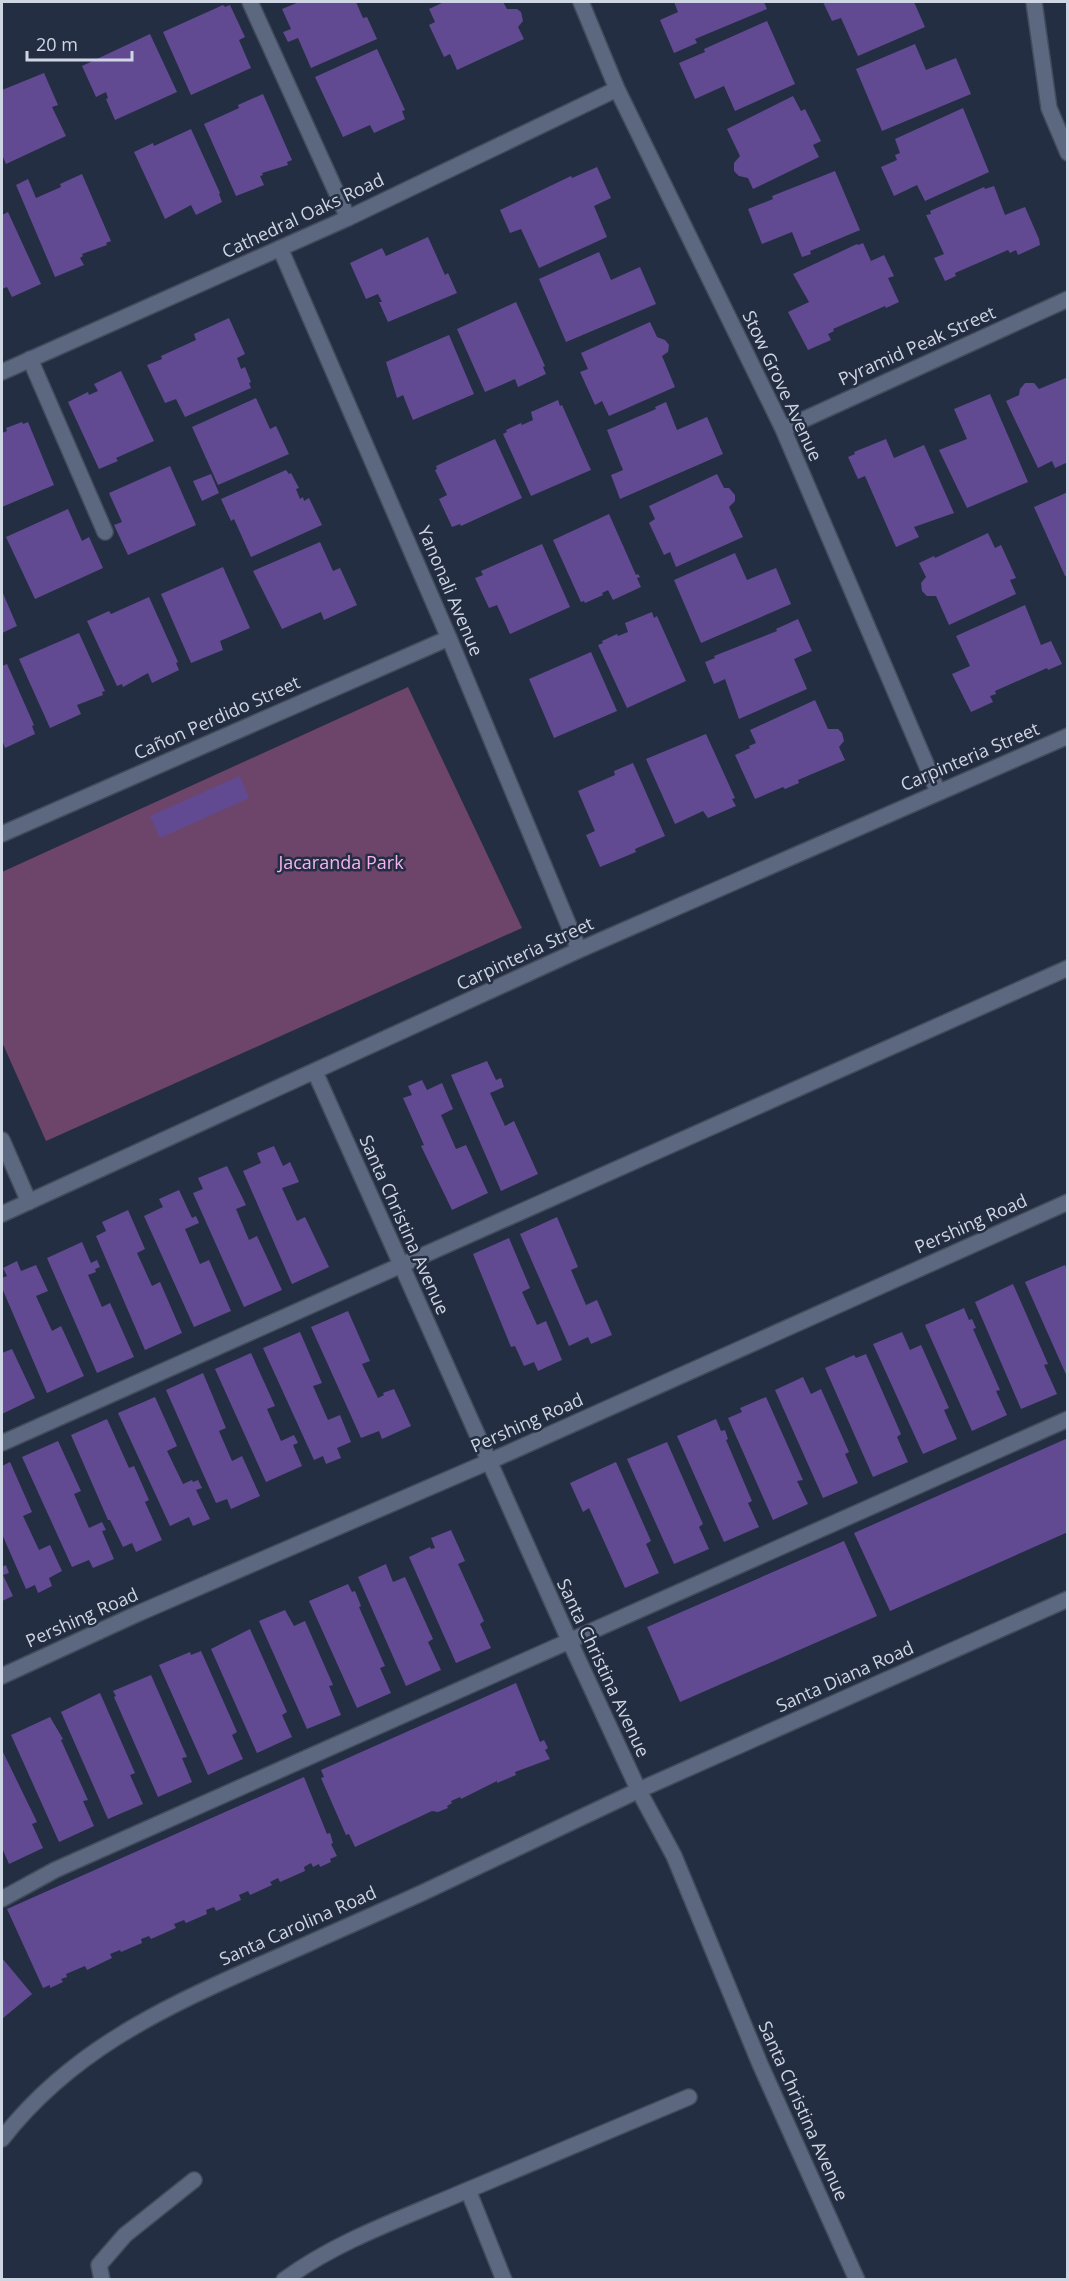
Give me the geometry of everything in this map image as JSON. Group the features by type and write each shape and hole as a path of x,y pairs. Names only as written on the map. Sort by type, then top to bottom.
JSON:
{"street":[{"path":"250,2 348,218"},
{"name":"Stow Grove Avenue","path":"581,2 617,89 783,429 938,792"},
{"path":"1034,2 1049,108 1068,153"},
{"name":"Cathedral Oaks Road","path":"2,372 348,218 617,89"},
{"name":"Yanonali Avenue","path":"280,248 449,638 579,950"},
{"name":"Pyramid Peak Street","path":"783,429 1068,299"},
{"path":"30,359 105,532"},
{"name":"Cañon Perdido Street","path":"2,834 449,638"},
{"name":"Carpinteria Street","path":"2,1214 579,950 1068,736"},
{"path":"2,1443 1068,968"},
{"name":"Santa Christina Avenue","path":"315,1072 570,1642 639,1791 674,1856 760,2064 857,2280"},
{"path":"2,1140 29,1202"},
{"name":"Pershing Road","path":"2,1676 139,1613 488,1462 1068,1202"},
{"path":"2,1899 55,1870 1068,1419"},
{"name":"Santa Diana Road","path":"639,1791 1068,1599"},
{"name":"Santa Carolina Road","path":"2,2139 16,2121 57,2079 92,2052 134,2025 180,2000 423,1892 639,1791"},
{"path":"284,2280 306,2263 340,2246 689,2097"},
{"path":"102,2280 99,2265 125,2235 194,2180"},
{"path":"468,2190 504,2280"}],"green space":[{"name":"Jacaranda Park","path":"408,687 522,928 46,1141 2,1042 2,872"}],"building":[{"path":"299,2 356,2 363,18 367,17 377,39 311,68 298,38 288,42 283,32 291,29 282,9"},
{"path":"444,2 503,2 507,9 517,9 521,12 523,21 518,27 524,39 457,70 450,54 444,57 429,25 435,22 429,9"},
{"path":"674,2 764,2 767,9 695,39 697,43 674,53 660,20 678,12"},
{"path":"823,2 914,2 925,27 858,56 841,18 832,21"},
{"path":"223,5 225,7 230,5 245,37 239,40 251,68 191,95 163,32"},
{"path":"767,21 795,84 735,111 724,86 695,99 679,63 705,52 704,49"},
{"path":"150,34 177,92 115,120 106,99 108,98 106,92 96,97 82,66"},
{"path":"915,44 926,70 956,58 971,94 882,131 856,69"},
{"path":"377,49 405,110 402,111 405,119 374,133 370,125 343,137 315,77"},
{"path":"44,73 58,105 52,107 66,136 6,164 2,155 2,90"},
{"path":"263,94 292,160 287,162 288,165 262,173 263,175 260,176 264,185 236,196 204,124"},
{"path":"793,96 801,111 805,109 821,141 813,145 819,157 753,189 748,178 739,176 734,171 734,163 740,156 727,129"},
{"path":"963,108 989,172 925,201 917,185 894,196 881,167 897,160 895,155 900,153 895,139"},
{"path":"191,129 222,202 196,215 191,205 165,219 134,152 153,143 154,146"},
{"path":"597,167 611,198 594,206 607,237 539,268 521,229 510,233 500,210 571,176 572,178"},
{"path":"835,171 860,230 810,251 811,254 802,257 792,232 762,244 748,209 773,199 772,196"},
{"path":"82,174 111,241 106,243 107,245 82,254 80,258 84,265 55,277 16,185 28,179 36,198 61,187 60,184"},
{"path":"994,186 1005,215 1025,207 1040,245 1018,255 1016,250 1010,253 1008,250 955,273 956,276 945,281 934,258 944,254 926,215 931,214 930,211 984,187 985,189"},
{"path":"8,212 41,284 12,297 7,287 2,289 2,215"},
{"path":"428,237 445,275 448,273 457,293 388,322 378,294 366,299 350,263 382,248 386,256"},
{"path":"863,243 871,261 884,255 894,276 888,278 899,302 833,329 834,331 828,334 831,340 808,350 788,312 809,302 793,274"},
{"path":"599,252 611,280 640,267 656,304 566,342 539,279"},
{"path":"516,302 545,366 543,367 546,374 518,387 515,379 485,392 457,329"},
{"path":"229,318 245,354 237,358 241,369 245,367 251,388 185,417 176,399 165,403 147,365 196,340 194,334"},
{"path":"650,322 657,337 665,340 669,345 668,352 662,356 675,387 609,416 602,401 595,405 580,372 588,369 581,353"},
{"path":"449,335 474,394 413,420 403,395 397,398 386,362"},
{"path":"121,371 154,441 116,458 118,461 99,469 68,402 88,392 89,395 98,391 94,384"},
{"path":"1068,377 1068,462 1055,468 1052,461 1038,468 1006,401 1019,395 1025,383 1034,383 1039,389"},
{"path":"990,394 1028,482 967,508 939,450 967,439 954,409"},
{"path":"256,398 270,429 276,426 289,454 218,485 192,427"},
{"path":"558,400 591,470 531,496 503,434 507,432 506,430 521,423 522,425 533,420 531,412"},
{"path":"666,402 677,430 707,417 723,454 620,499 611,475 623,470 607,430 656,409 655,407"},
{"path":"22,422 23,424 28,422 54,485 2,507 2,433 7,431 6,428"},
{"path":"495,439 522,498 461,526 460,524 452,527 439,499 447,495 435,470 436,466"},
{"path":"886,439 894,458 924,445 954,513 914,527 919,537 896,547 865,476 858,479 848,457 855,454 854,452"},
{"path":"170,466 196,525 128,555 114,525 122,522 109,493"},
{"path":"286,470 289,474 291,473 299,488 296,489 300,499 303,497 304,501 309,498 322,525 251,557 234,519 231,521 221,499"},
{"path":"211,474 219,493 202,501 193,481"},
{"path":"717,474 724,488 729,488 735,495 735,501 729,507 743,537 676,567 670,552 664,555 649,523 655,519 649,506"},
{"path":"1068,492 1068,575 1065,576 1034,507"},
{"path":"68,509 82,541 89,537 103,568 35,599 6,537"},
{"path":"609,514 636,575 640,577 637,578 641,587 613,600 608,590 602,593 603,595 585,603 581,602 553,540"},
{"path":"988,533 995,548 1001,545 1016,578 1010,580 1016,594 949,625 936,596 927,596 922,591 921,583 926,577 919,563"},
{"path":"320,542 333,571 340,568 357,605 324,620 321,612 282,629 253,571"},
{"path":"542,544 570,607 510,634 497,605 489,608 475,578 483,575 481,571"},
{"path":"735,553 747,580 776,568 791,604 701,643 674,580"},
{"path":"223,567 250,628 220,641 223,650 191,663 161,594"},
{"path":"2,591 17,626 2,633"},
{"path":"149,597 178,662 176,663 179,670 152,683 148,673 123,687 122,684 117,686 87,621 109,611 111,614"},
{"path":"1025,605 1041,645 1051,641 1062,664 1048,670 1047,668 995,691 996,694 990,696 993,702 971,712 952,674 970,666 956,636"},
{"path":"652,612 654,618 657,616 686,681 627,708 598,645 617,634 618,636 628,632 625,623"},
{"path":"798,619 812,651 794,659 807,689 739,719 725,679 714,684 705,662 715,658 714,656 777,631 776,629"},
{"path":"79,633 105,691 102,692 103,695 77,705 81,714 50,728 19,659"},
{"path":"591,652 617,711 554,738 529,679"},
{"path":"7,664 34,725 32,726 35,734 5,748 2,740 2,666"},
{"path":"815,700 828,729 838,729 842,733 844,741 839,747 845,760 798,780 799,783 755,799 735,755 756,743 750,730"},
{"path":"706,734 735,798 732,799 736,806 708,818 703,811 675,824 646,759"},
{"path":"633,763 665,836 635,849 636,852 600,867 586,835 595,831 578,791 615,775 614,771"},
{"path":"240,776 249,798 160,838 150,816"},
{"path":"487,1061 496,1080 501,1078 504,1087 490,1093 505,1126 514,1121 538,1174 501,1191 451,1075"},
{"path":"422,1080 427,1090 442,1083 453,1109 441,1115 456,1149 466,1145 488,1193 452,1210 421,1146 424,1145 403,1098 412,1095 408,1086"},
{"path":"274,1146 283,1166 290,1162 299,1182 282,1188 297,1221 305,1217 329,1267 292,1284 243,1171 261,1163 257,1153"},
{"path":"227,1166 246,1205 236,1209 249,1240 257,1236 282,1290 244,1307 193,1193 203,1189 198,1178"},
{"path":"179,1190 192,1218 196,1216 199,1223 185,1229 200,1264 209,1260 231,1311 194,1327 144,1216 163,1207 159,1199"},
{"path":"128,1210 145,1249 137,1253 152,1286 160,1282 182,1333 145,1350 96,1236 106,1231 102,1222"},
{"path":"557,1217 578,1267 571,1270 586,1305 597,1300 612,1335 591,1344 588,1337 569,1346 520,1234"},
{"path":"509,1238 530,1288 522,1292 537,1325 546,1321 562,1360 538,1371 534,1362 524,1366 515,1346 511,1347 473,1254"},
{"path":"82,1242 91,1263 97,1260 100,1267 95,1269 96,1272 88,1275 102,1307 110,1303 134,1357 97,1373 47,1258"},
{"path":"17,1261 21,1271 36,1265 48,1291 36,1296 52,1331 61,1326 84,1376 47,1393 2,1288 2,1278 7,1276 3,1268"},
{"path":"1065,1265 1068,1272 1068,1379 1025,1282"},
{"path":"1013,1284 1048,1364 1044,1365 1057,1394 1021,1409 975,1302"},
{"path":"964,1308 969,1320 972,1319 976,1328 973,1329 1000,1390 996,1391 1007,1415 972,1431 925,1325"},
{"path":"348,1311 370,1361 362,1364 378,1398 384,1395 383,1393 394,1389 411,1426 382,1439 379,1431 361,1438 311,1327"},
{"path":"300,1332 322,1383 313,1386 328,1420 340,1415 351,1442 337,1448 341,1458 326,1464 323,1456 314,1460 263,1348"},
{"path":"902,1332 910,1350 921,1345 949,1408 944,1410 957,1439 923,1454 873,1344"},
{"path":"12,1349 35,1398 2,1414 2,1353"},
{"path":"251,1353 275,1406 267,1409 281,1441 294,1435 298,1443 293,1445 302,1466 266,1482 215,1369"},
{"path":"866,1354 901,1434 897,1437 908,1462 873,1477 825,1368 854,1355 856,1358"},
{"path":"203,1373 226,1428 219,1431 232,1461 242,1456 260,1496 231,1509 227,1499 216,1503 166,1390"},
{"path":"803,1377 811,1394 821,1389 849,1452 845,1454 858,1483 823,1498 775,1390"},
{"path":"155,1397 177,1446 167,1451 183,1484 198,1480 202,1488 196,1490 210,1519 193,1526 189,1517 170,1526 118,1413"},
{"path":"766,1397 803,1480 797,1481 808,1504 773,1520 728,1418 742,1412 740,1408"},
{"path":"107,1419 129,1468 134,1466 149,1500 145,1502 162,1540 136,1552 132,1543 123,1547 108,1520 71,1435"},
{"path":"716,1419 721,1431 725,1430 728,1439 726,1440 752,1501 748,1503 759,1527 724,1542 677,1436"},
{"path":"1068,1438 1068,1532 890,1611 854,1533"},
{"path":"58,1441 81,1491 74,1494 89,1528 102,1522 106,1530 102,1531 114,1559 93,1568 89,1560 72,1567 22,1457"},
{"path":"667,1442 703,1524 699,1527 709,1549 674,1564 627,1459"},
{"path":"10,1462 32,1512 23,1516 39,1550 50,1545 62,1571 49,1578 52,1586 38,1593 35,1585 26,1589 2,1534 2,1466"},
{"path":"616,1462 651,1541 646,1544 659,1573 625,1588 589,1508 583,1512 570,1483"},
{"path":"451,1530 465,1561 458,1564 484,1621 480,1624 491,1648 456,1663 409,1557 430,1547 435,1548 431,1538"},
{"path":"844,1541 877,1616 680,1702 647,1627"},
{"path":"386,1564 393,1582 405,1577 433,1639 428,1642 441,1670 406,1686 358,1577"},
{"path":"6,1565 9,1573 3,1575 13,1596 2,1601 2,1567"},
{"path":"348,1584 352,1592 355,1591 361,1606 359,1607 385,1666 380,1668 391,1693 357,1708 309,1601"},
{"path":"285,1610 294,1626 305,1621 333,1685 329,1686 341,1715 307,1729 259,1621"},
{"path":"250,1629 287,1712 282,1715 292,1737 257,1753 211,1649"},
{"path":"201,1651 237,1732 232,1735 243,1759 208,1775 159,1665 190,1652 191,1655"},
{"path":"151,1675 187,1757 182,1758 192,1782 158,1797 113,1691"},
{"path":"516,1683 540,1742 544,1740 548,1748 545,1750 550,1759 515,1772 516,1775 497,1783 497,1781 461,1799 460,1797 451,1801 448,1808 438,1812 432,1811 355,1847 349,1834 346,1835 321,1778 324,1777 321,1770"},
{"path":"100,1693 135,1773 130,1775 143,1804 108,1819 61,1712"},
{"path":"50,1717 63,1739 61,1740 88,1800 83,1801 94,1826 59,1842 11,1735"},
{"path":"2,1750 37,1822 32,1824 43,1848 9,1864 2,1848"},
{"path":"304,1777 327,1834 330,1833 333,1843 331,1844 337,1856 330,1859 331,1862 320,1867 319,1864 313,1867 311,1863 304,1867 305,1871 280,1882 278,1878 270,1882 272,1885 250,1895 248,1891 239,1895 241,1900 216,1911 214,1907 206,1910 207,1914 186,1923 184,1920 174,1924 176,1928 151,1939 149,1936 141,1939 142,1943 110,1954 112,1958 87,1970 85,1966 66,1974 67,1977 61,1979 63,1982 50,1988 50,1985 43,1988 7,1909"},
{"path":"2,1958 32,1994 2,2019"}]}
